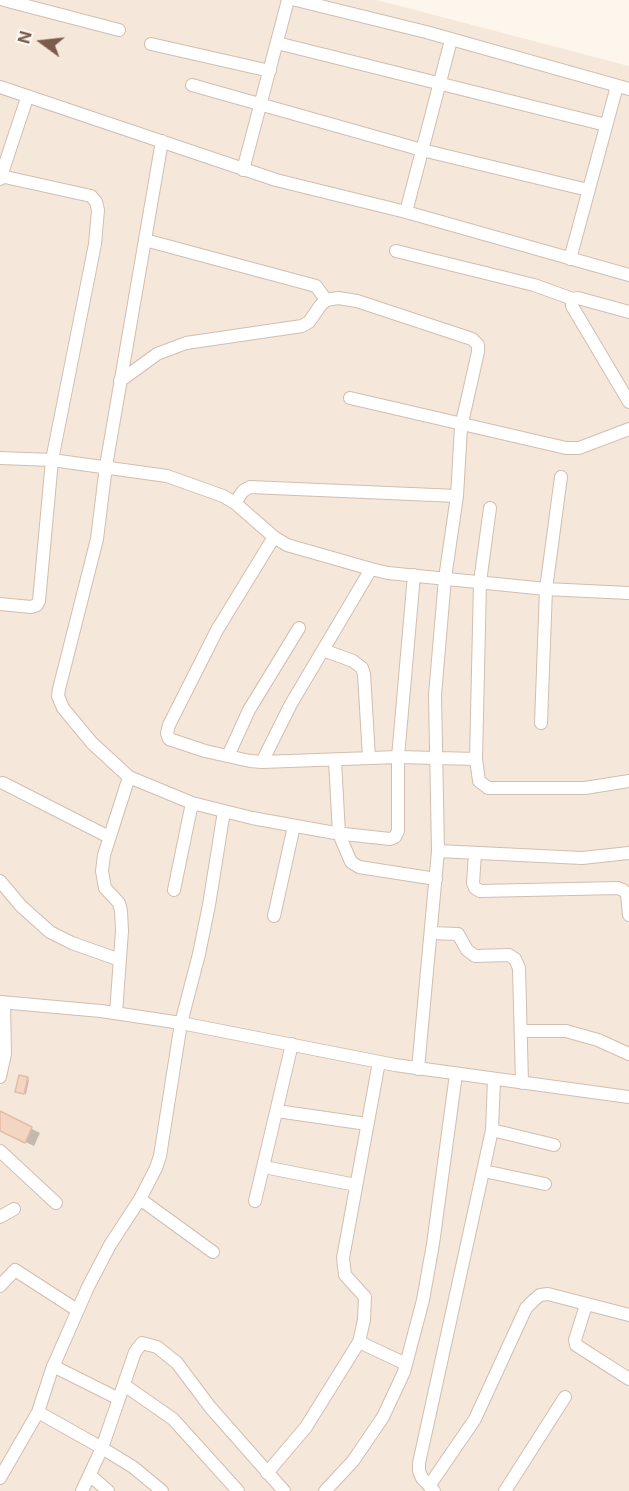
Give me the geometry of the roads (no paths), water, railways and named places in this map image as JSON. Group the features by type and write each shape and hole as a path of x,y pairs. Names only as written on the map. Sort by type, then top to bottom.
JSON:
{"street":[{"path":"4,0 119,30"},
{"path":"243,170 288,0"},
{"path":"296,0 623,88 606,124 570,259"},
{"path":"406,212 451,40"},
{"path":"276,43 606,124"},
{"path":"151,44 270,71"},
{"path":"192,85 422,150 588,190"},
{"path":"0,87 243,170 406,212 629,275"},
{"path":"0,604 31,607 38,605 39,601 52,460 95,244 98,210 91,196 1,177 27,98"},
{"path":"162,141 106,466 97,539 58,696 63,708 92,743 129,777 192,803 339,834 384,840 395,837 398,831 398,758 414,575"},
{"path":"145,240 316,286 326,300"},
{"path":"396,251 534,285 573,299 578,298 629,312"},
{"path":"120,381 157,354 186,343 302,326 309,322 326,300 338,298 357,301 476,342 478,352 462,424 457,496 445,578 435,695 438,851 418,1069"},
{"path":"573,299 572,306 629,402"},
{"path":"350,398 566,448 579,448 629,429"},
{"path":"0,458 52,460 167,476 223,496 287,545 371,569 480,582 629,593"},
{"path":"541,723 546,588 561,477"},
{"path":"235,503 243,490 250,487 457,496"},
{"path":"490,507 480,582 476,759 479,781 488,788 585,788 629,782"},
{"path":"274,537 217,630 169,725 167,733 169,739 228,756 262,762 369,758 476,759"},
{"path":"262,762 291,704 371,569"},
{"path":"228,756 249,710 299,628"},
{"path":"323,650 352,661 362,668 369,758"},
{"path":"335,760 339,834 351,862 355,865 436,879"},
{"path":"116,1013 121,911 119,903 105,888 103,882 104,855 129,777"},
{"path":"3,783 109,837"},
{"path":"174,890 192,803"},
{"path":"0,1478 38,1412 53,1366 77,1310 110,1245 152,1180 160,1156 181,1023 205,925 224,811"},
{"path":"274,916 294,826"},
{"path":"438,851 582,858 629,853"},
{"path":"475,853 473,883 480,891 618,888 627,894 629,915"},
{"path":"0,881 21,906 50,932 72,944 120,960"},
{"path":"431,933 458,934 467,950 475,956 509,955 515,959 519,968 522,1083"},
{"path":"0,1077 5,1054 2,1002 116,1013 181,1023 418,1069 629,1097"},
{"path":"521,1031 566,1031 598,1040 629,1054"},
{"path":"255,1201 292,1044"},
{"path":"267,1473 306,1427 359,1342 364,1320 365,1297 345,1275 343,1258 379,1062"},
{"path":"325,1491 353,1461 383,1417 393,1399 406,1364 423,1300 433,1244 456,1074"},
{"path":"494,1079 492,1131 419,1463 419,1471 432,1489 480,1411 526,1308 534,1300 540,1295 548,1294 629,1315"},
{"path":"277,1111 367,1124"},
{"path":"492,1131 554,1146"},
{"path":"0,1152 56,1203"},
{"path":"264,1167 356,1185"},
{"path":"484,1171 545,1184"},
{"path":"140,1199 213,1252"},
{"path":"0,1217 14,1209"},
{"path":"0,1286 15,1270 77,1310"},
{"path":"586,1305 575,1340 576,1345 629,1379"},
{"path":"359,1342 406,1364"},
{"path":"82,1491 91,1476 102,1448 138,1346 147,1343 157,1347 177,1363 210,1407 284,1491"},
{"path":"53,1366 119,1399"},
{"path":"124,1385 173,1419 238,1491"},
{"path":"505,1491 565,1397"},
{"path":"38,1412 133,1467 162,1491"},
{"path":"91,1476 108,1491"}]}
